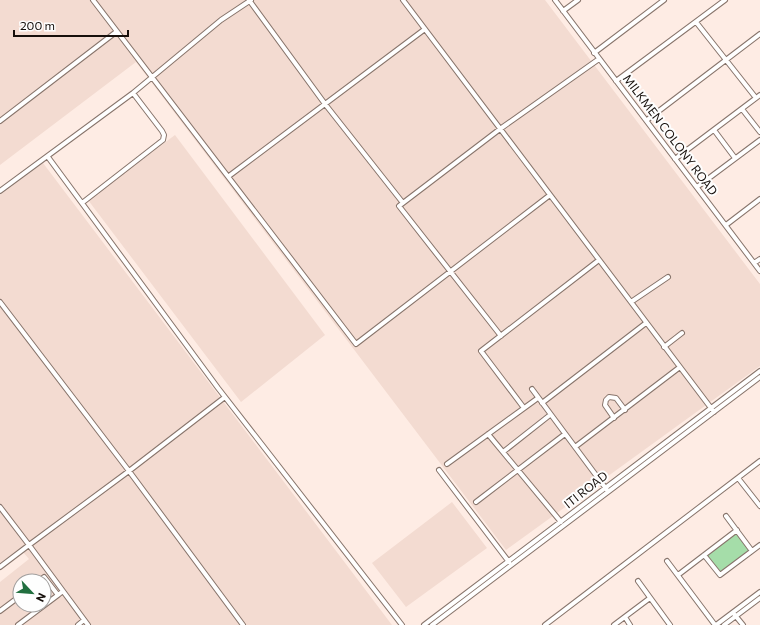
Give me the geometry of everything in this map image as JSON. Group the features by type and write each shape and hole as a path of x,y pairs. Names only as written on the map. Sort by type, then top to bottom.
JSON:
{"street":[{"path":"93,0 356,344 550,195"},
{"path":"0,191 133,93 221,20 250,0 325,104 403,203"},
{"path":"403,0 712,410"},
{"name":"MILKMEN COLONY ROAD","path":"555,0 760,271"},
{"path":"563,12 578,0"},
{"path":"594,53 664,0"},
{"path":"616,81 723,1"},
{"path":"675,159 758,97 696,22"},
{"path":"229,176 425,29"},
{"path":"0,121 116,32"},
{"path":"647,120 760,34"},
{"path":"501,336 399,206 500,129 599,59"},
{"path":"82,203 162,140 164,135 162,131 133,93"},
{"path":"742,109 760,132"},
{"path":"714,130 735,158"},
{"path":"697,187 760,140"},
{"path":"48,157 225,397 402,625"},
{"path":"726,225 760,199"},
{"path":"754,263 760,259"},
{"path":"524,408 481,351 599,260"},
{"path":"631,302 668,276"},
{"path":"0,302 129,471 243,625"},
{"path":"542,403 646,323"},
{"path":"664,347 682,333"},
{"path":"575,447 680,368"},
{"name":"ITI ROAD","path":"432,625 712,410 760,371"},
{"name":"ITI ROAD","path":"712,410 760,377"},
{"path":"532,389 607,490"},
{"path":"0,567 225,397"},
{"path":"614,418 605,405 606,400 610,397 616,398 625,410"},
{"path":"447,464 538,398"},
{"path":"503,452 550,415"},
{"path":"488,434 561,522"},
{"path":"476,502 565,434"},
{"path":"545,625 760,461"},
{"path":"439,470 509,562"},
{"path":"738,478 760,506"},
{"name":"ITI ROAD","path":"424,625 561,522 607,490"},
{"path":"0,507 88,625"},
{"path":"726,516 752,551"},
{"path":"678,575 737,530"},
{"path":"704,555 720,575 760,545"},
{"path":"667,561 715,625 760,598"},
{"path":"638,581 670,625"},
{"path":"52,587 58,595"},
{"path":"18,625 63,591"},
{"path":"724,625 734,614 760,592"},
{"path":"614,625 650,598"},
{"path":"0,611 12,602"},
{"path":"734,614 743,625"},
{"path":"624,617 630,625"},
{"path":"78,625 84,620"}],"shaded area":[{"path":"0,0 545,0 760,284 760,366 506,550 136,62 0,165"},
{"path":"175,135 325,335 241,402 88,200"},
{"path":"43,163 392,625 0,625 0,582 29,559 23,552 0,570 0,195"},
{"path":"452,502 487,548 406,607 372,563"}],"green space":[{"path":"736,533 749,550 720,573 707,556"}]}
